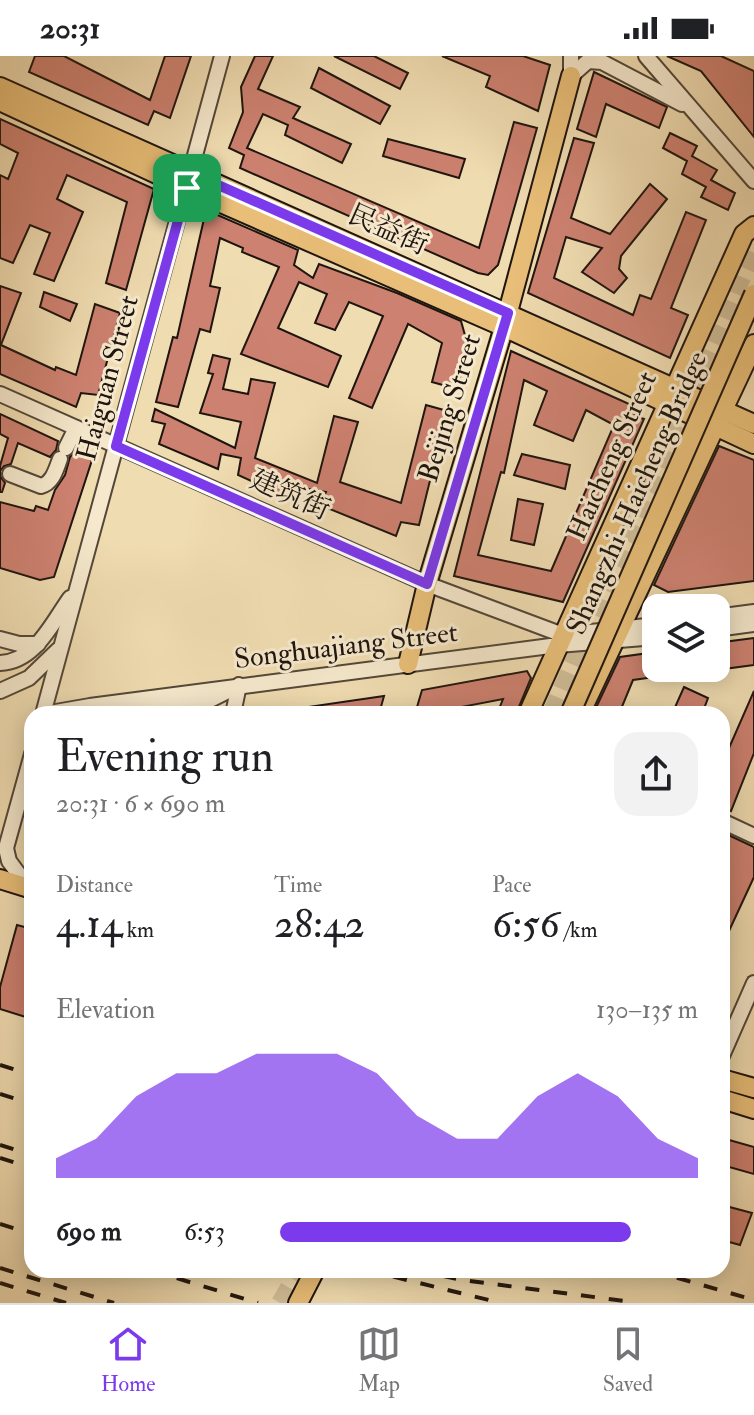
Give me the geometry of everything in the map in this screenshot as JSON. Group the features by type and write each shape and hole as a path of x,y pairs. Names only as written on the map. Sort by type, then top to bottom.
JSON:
{"main road":[{"name":"Beijing Street","path":"408,664 427,584 506,320 571,76"},
{"path":"0,87 189,181"},
{"path":"0,101 189,181 670,394 719,418 754,444"},
{"name":"Haicheng Street","path":"531,706 744,234 754,226"},
{"name":"Shangzhi-Haicheng Bridge","path":"574,706 754,294"},
{"path":"584,706 754,344"},
{"path":"719,418 754,424"},
{"path":"0,879 24,887"},
{"path":"730,1081 754,1088"},
{"path":"730,1102 754,1109"},
{"path":"298,1303 311,1278"}],"street":[{"name":"Haiguan Street","path":"46,706 222,56"},
{"path":"571,56 571,76"},
{"path":"646,56 754,181"},
{"path":"571,76 588,61 602,62 691,108"},
{"name":"建筑街","path":"0,394 560,640"},
{"path":"10,474 41,486 46,485 76,428"},
{"path":"0,663 30,653 77,587"},
{"path":"730,615 754,612"},
{"path":"730,627 754,624"},
{"path":"616,636 642,629"},
{"name":"Songhuajiang Street","path":"98,706 560,640 642,637"},
{"path":"0,639 19,644 38,644"},
{"path":"0,691 29,678 61,647"},
{"path":"164,706 212,699 239,685"},
{"path":"235,706 239,685"},
{"path":"24,783 6,848 9,861 24,880"},
{"path":"730,825 754,836"},
{"path":"730,1038 754,983"}],"building":[{"path":"35,56 64,56 150,100 165,56 191,56 170,118 154,111 148,125 29,72"},
{"path":"255,56 273,56 258,89 300,107 293,118 351,144 342,163 285,135 288,125 263,114 247,148 479,248 514,122 537,128 498,265 488,275 478,273 240,168 244,155 229,148 243,112 241,87"},
{"path":"334,56 374,56 408,73 400,89"},
{"path":"442,56 523,56 550,65 538,111 486,87 490,76"},
{"path":"667,56 721,56 754,71 754,137 701,71"},
{"path":"319,68 390,106 380,124 311,88"},
{"path":"594,72 667,107 659,128 606,104 596,137 577,129"},
{"path":"0,119 154,189 126,290 106,283 127,202 67,175 57,199 83,212 54,281 34,274 50,233 30,225 13,263 0,258 0,175 8,179 18,153 0,144"},
{"path":"670,133 697,146 692,156 717,170 711,180 735,193 728,210 701,197 706,187 682,174 687,161 663,148"},
{"path":"574,138 594,143 571,218 610,234 650,184 667,199 621,256 619,269 627,278 614,293 582,272 602,248 566,237 554,278 633,315 640,295 651,299 686,212 706,220 671,308 688,315 670,358 528,293"},
{"path":"388,139 465,159 459,178 383,156"},
{"path":"206,210 298,250 294,265 313,278 319,264 461,321 468,346 457,389 432,382 442,343 408,324 372,408 349,398 383,316 349,302 335,330 315,323 327,294 299,282 278,328 341,356 328,387 241,354 279,267 242,252 243,248 220,238 210,286 220,288 210,332 200,329 178,407 156,402 173,337 177,338"},
{"path":"0,286 21,293 1,345 55,370 56,367 76,375 95,304 120,313 98,395 81,393 76,407 0,374"},
{"path":"44,292 77,304 70,321 40,307"},
{"path":"511,351 638,408 634,416 644,419 563,602 454,576","holes":["524,380 547,391 534,425 573,441 586,410 614,425 551,571 478,555 501,472 504,473"]},
{"path":"213,355 230,359 223,389 248,394 251,379 275,383 255,458 317,483 334,416 358,422 340,482 401,503 426,405 451,412 445,437 441,436 419,525 401,522 396,536 320,505 326,492 303,488 298,502 238,475 241,458 221,454 218,469 159,444 165,424 152,421 155,409 235,448 241,422 200,413 213,374 208,373"},
{"path":"0,414 58,441 56,450 50,457 18,443 11,464 0,471 8,438 0,434"},
{"path":"719,446 754,460 754,581 668,592 654,585"},
{"path":"76,450 93,457 54,577 40,580 0,568 0,502 34,511 36,506 48,510 70,457"},
{"path":"522,454 570,465 565,489 514,475"},
{"path":"0,476 5,483 2,492 0,492"},
{"path":"518,499 543,504 534,545 511,540"},
{"path":"754,638 754,665 730,668 730,641"},
{"path":"642,654 642,679 633,680 622,706 597,706 620,657"},
{"path":"527,671 531,678 519,706 500,706 503,699 466,706 417,706 422,690"},
{"path":"684,687 708,698 705,706 676,706"},
{"path":"754,691 754,753 731,811 730,810 730,746"},
{"path":"384,696 381,706 315,706"},
{"path":"730,836 754,847 754,877 730,929"},
{"path":"17,925 24,927 24,1016 0,1009 0,987"},
{"path":"730,1140 754,1147 754,1174 730,1167"},
{"path":"730,1207 752,1213 740,1245 730,1242"}],"tunnel":[{"path":"554,706 754,250"},
{"path":"280,1303 294,1278"}],"railway":[{"path":"0,1065 24,1072"},
{"path":"0,1094 24,1102"},
{"path":"0,1145 24,1152"},
{"path":"0,1158 24,1166"},
{"path":"0,1224 24,1232"},
{"path":"0,1268 24,1275"},
{"path":"33,1278 114,1303"},
{"path":"176,1278 258,1303"},
{"path":"399,1278 501,1303"},
{"path":"453,1278 625,1301"},
{"path":"678,1278 754,1300"},
{"path":"0,1283 66,1303"}],"route":[{"path":"191,173 508,313 427,584 116,446 187,188 191,173"}]}
